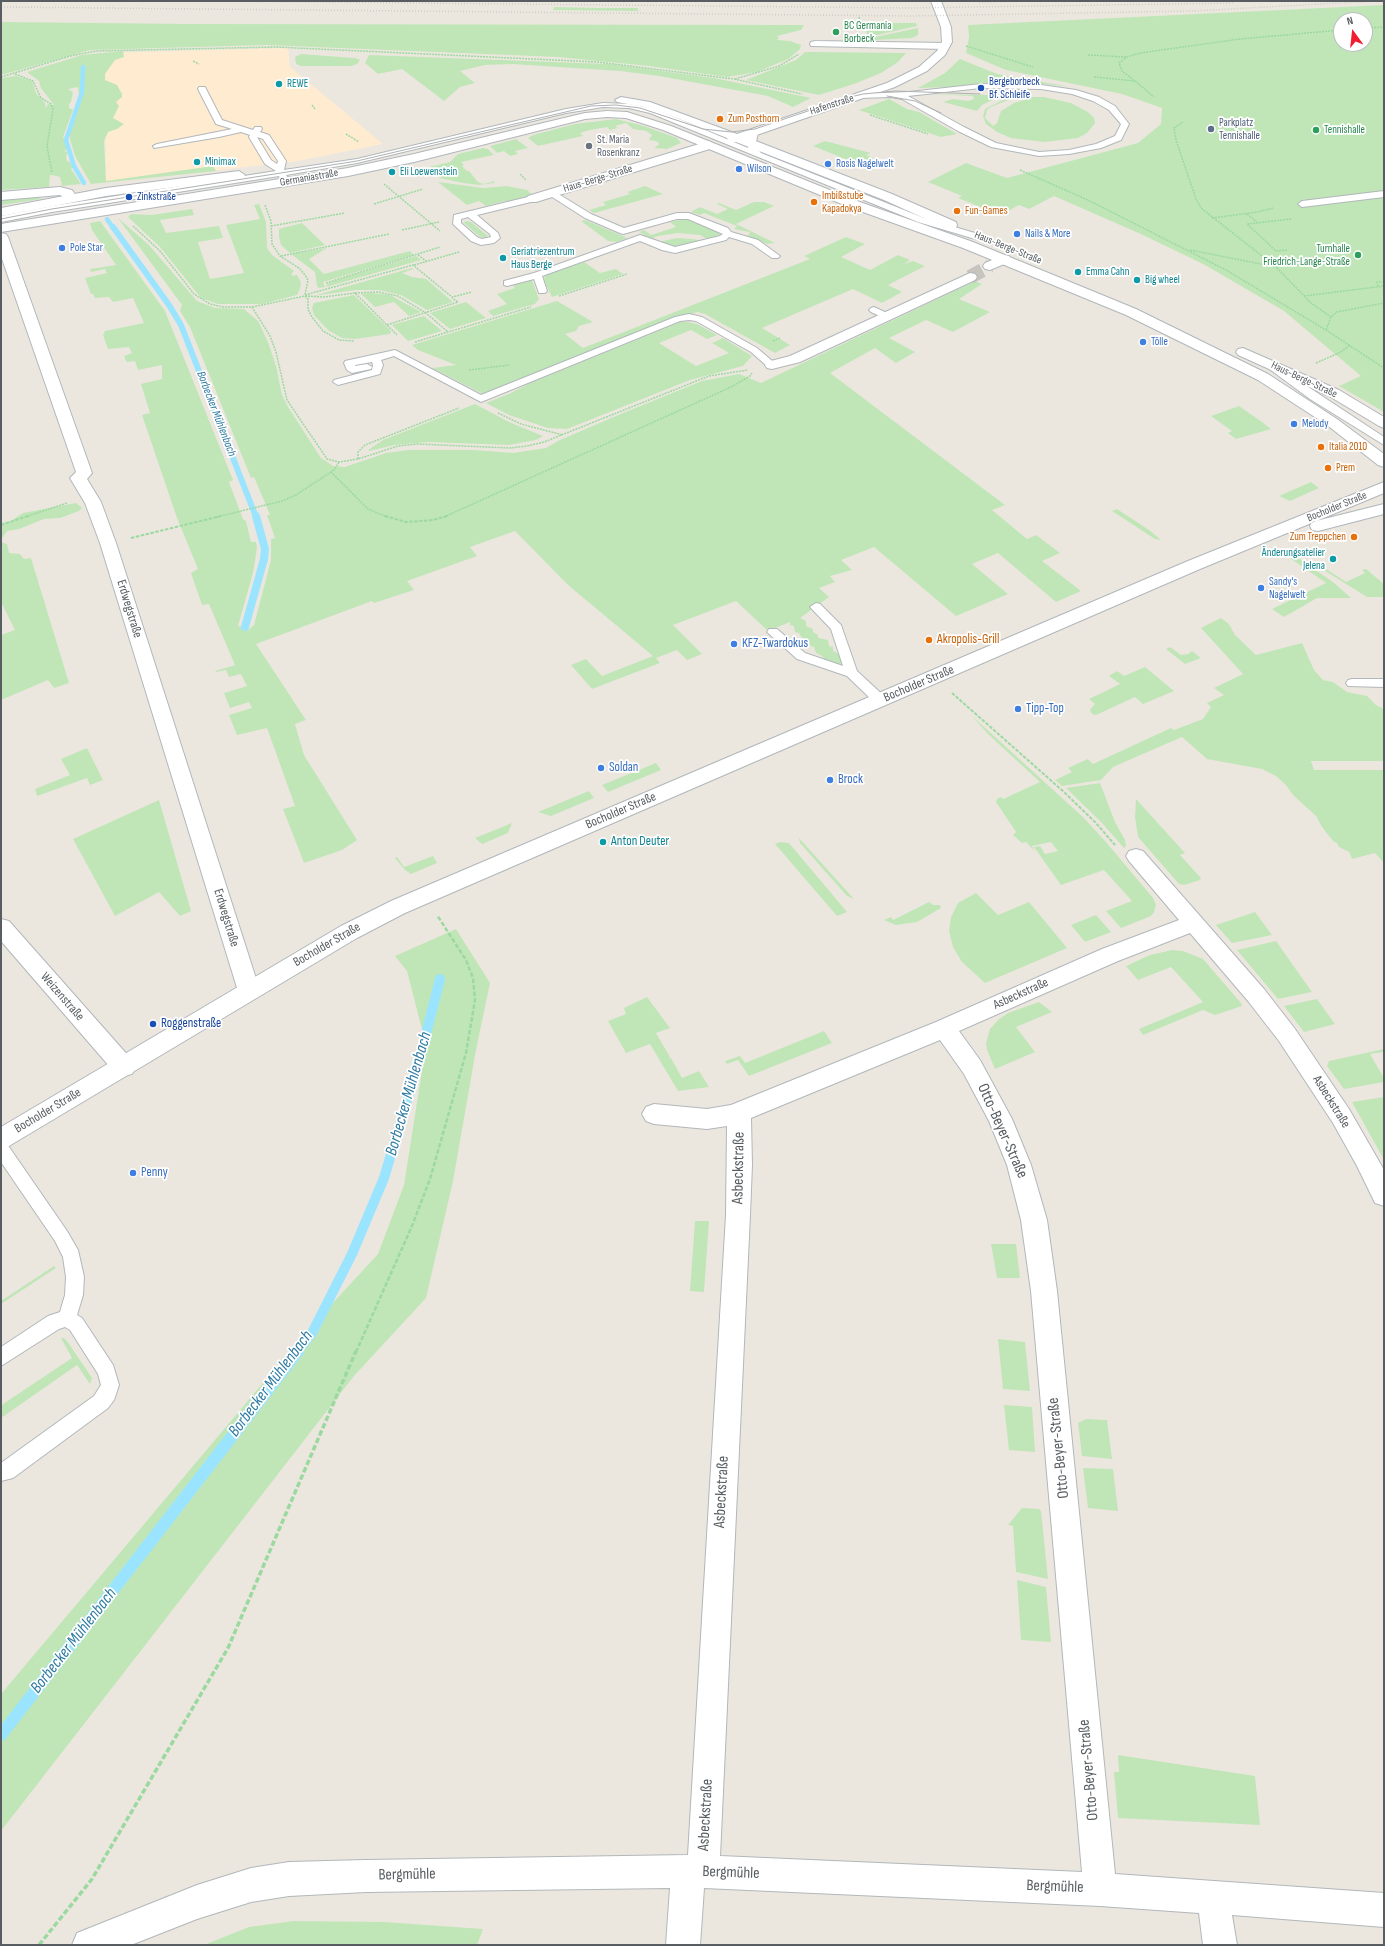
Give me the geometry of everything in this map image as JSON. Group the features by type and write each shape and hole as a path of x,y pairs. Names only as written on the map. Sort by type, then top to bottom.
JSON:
{"main road":[{"path":"815,44 945,46 947,35 946,27 936,1"},
{"name":"Hafenstraße","path":"753,143 766,128 913,76 932,62 945,46"},
{"name":"Germaniastraße","path":"1,212 62,194 283,176 399,161 618,107"},
{"name":"Haus-Berge-Straße","path":"618,107 658,107 729,140 753,143 888,197 982,238 1154,308"},
{"name":"Haus-Berge-Straße","path":"618,107 853,204 1004,259 1150,320 1256,374 1332,422 1384,462"},
{"path":"709,145 729,140"},
{"name":"Haus-Berge-Straße","path":"532,199 709,145"},
{"name":"Germaniastraße","path":"1,228 259,186 283,176"},
{"path":"1,196 62,194"},
{"name":"Erdwegstraße","path":"1,237 84,472 78,478 90,499 108,543 249,991"},
{"name":"Haus-Berge-Straße","path":"990,266 1004,259"},
{"path":"772,365 795,359 880,313 970,277"},
{"name":"Haus-Berge-Straße","path":"1232,346 1334,393 1384,423"},
{"name":"Bocholder Straße","path":"1,1139 362,925 423,895 1268,535 1384,488"},
{"name":"Bocholder Straße","path":"1268,535 1322,525 1384,509"},
{"name":"Asbeckstraße","path":"1136,856 1192,923 1256,995 1291,1041 1341,1116 1366,1159 1384,1195"},
{"name":"Asbeckstraße","path":"654,1114 707,1119 728,1116 944,1028 1110,955 1192,923"},
{"name":"Weizenstraße","path":"1,928 124,1067"},
{"name":"Otto-Beyer-Straße","path":"944,1028 972,1067 997,1113 1019,1165 1034,1220 1045,1299 1100,1889"},
{"name":"Asbeckstraße","path":"683,1945 695,1872 738,1215 740,1165 739,1112"},
{"name":"Bergmühle","path":"89,1945 197,1902 229,1891 271,1881 366,1876 695,1872 1100,1889 1384,1910"},
{"path":"1213,1898 1220,1945"}],"lane":[{"path":"858,96 892,95 981,86 1047,88 1073,92 1096,99 1112,108 1125,124 1118,138 1098,146 1069,152 1039,154 994,145 961,129 904,97 892,95"},
{"path":"202,89 219,122 241,129 257,131 266,137 282,161 283,176"},
{"path":"1,222 53,212 389,158 571,113 597,109 621,109 643,113 729,140 778,163 922,220 982,238"},
{"path":"157,146 219,135 241,129"},
{"path":"257,131 253,137 268,162 283,176"},
{"path":"753,143 778,163"},
{"path":"1,219 46,210 283,176"},
{"path":"552,193 588,216 665,248 675,250 718,240 728,234"},
{"path":"1302,204 1384,194"},
{"path":"470,214 494,233 496,238 486,242 477,240 459,226 457,217 532,199"},
{"path":"623,231 683,215 693,216 727,231 728,234 755,242 774,256"},
{"path":"922,220 968,245"},
{"path":"507,283 537,275 640,238"},
{"path":"537,275 542,291"},
{"path":"352,374 349,363 376,361 395,353 479,400 678,319 689,317 699,319 754,350 772,365"},
{"path":"338,382 352,374 376,372 376,361"},
{"path":"1269,363 1314,397 1384,442"},
{"path":"816,607 837,628 851,673"},
{"path":"774,632 801,656 851,673 880,700"},
{"path":"1352,682 1384,683"},
{"path":"1,1149 61,1236 72,1256 75,1277 74,1295 67,1318"},
{"path":"1,1357 54,1322 67,1318"},
{"path":"1,1472 6,1471 101,1402 107,1394 110,1385 107,1370 76,1324 67,1318"}],"path":[{"path":"859,16 861,29"},
{"path":"1373,28 1384,27"},
{"path":"1088,55 1127,57 1155,50 1210,42 1333,31"},
{"path":"734,79 778,66 815,44"},
{"path":"945,46 966,46 1038,69"},
{"path":"1,77 15,74 70,56 96,51 255,47 565,59 734,79 835,104"},
{"path":"1127,57 1119,63 1119,66 1135,82 1154,97"},
{"path":"193,61 199,64"},
{"path":"15,74 33,81 41,98 51,104 53,109 47,146 52,175 62,194"},
{"path":"1088,76 1135,82"},
{"path":"312,105 315,109"},
{"path":"870,115 928,134"},
{"path":"1183,122 1174,128 1176,140 1196,199 1201,208 1276,267 1304,296 1331,317"},
{"path":"1015,168 1090,201 1188,250 1264,291 1384,368"},
{"path":"381,181 442,234"},
{"path":"259,186 272,226 272,244 280,256 299,268 308,280 305,296 308,299 308,309 312,317 323,331 339,340 359,341"},
{"path":"374,204 423,189"},
{"path":"130,207 132,211 124,214 124,217 160,251 194,294 210,304 223,307 262,306 305,296 463,251 458,247"},
{"path":"1212,218 1246,214 1273,208"},
{"path":"272,226 346,213"},
{"path":"1246,214 1257,223"},
{"path":"402,230 457,217"},
{"path":"1287,250 1276,252 1246,224 1294,218"},
{"path":"280,256 389,234"},
{"path":"326,282 440,247"},
{"path":"1188,250 1276,267 1301,264"},
{"path":"418,254 426,261"},
{"path":"387,325 458,302 414,265"},
{"path":"405,344 521,310 628,274"},
{"path":"1378,286 1377,282 1384,282"},
{"path":"1304,296 1384,286"},
{"path":"542,291 547,300"},
{"path":"305,296 324,297 370,292 390,293 426,313 448,332"},
{"path":"452,298 472,292"},
{"path":"355,293 412,352 402,357"},
{"path":"1326,330 1331,317 1336,312 1384,303"},
{"path":"331,472 368,509 392,519 406,522 433,520 464,508 731,387 750,376 754,369"},
{"path":"358,459 358,452 365,445 479,400 521,424 563,434"},
{"path":"108,543 282,501 296,495 331,472 338,462"},
{"path":"1,525 90,499"},
{"path":"934,677 1064,792 1096,823 1118,849 1136,856"},
{"path":"39,1945 92,1880 228,1648 356,1351 389,1280 430,1178 466,1053 475,988 466,960 423,895"}],"shaded area":[{"path":"288,48 290,67 383,144 293,162 106,182 105,53"}],"green space":[{"path":"1384,5 1384,412 1339,386 1361,376 1284,311 1205,265 1143,235 1054,196 1029,209 1019,205 1001,215 958,198 962,196 928,182 966,163 1007,178 1138,143 1161,124 1162,108 1122,94 1006,70 966,53 969,37 968,25"},
{"path":"554,7 638,8 638,11 553,10"},
{"path":"1,22 192,24 804,25 801,30 777,36 779,38 777,40 790,41 801,45 800,49 788,59 757,72 727,77 649,66 558,57 266,45 90,50 1,75"},
{"path":"865,23 916,23 917,26 877,35 867,34"},
{"path":"918,28 918,35 912,38 875,40 875,37"},
{"path":"123,51 124,57 115,60 105,74 105,80 117,85 122,94 122,97 116,102 119,106 113,118 124,124 117,129 108,132 104,141 106,181 213,166 216,171 91,184 75,156 70,139 70,132 79,95 78,87 68,89 73,92 69,108 73,110 63,137 69,143 68,149 64,151 68,152 66,157 67,161 70,162 73,167 71,169 81,184 62,186 60,177 50,175 49,187 1,190 1,78 16,76 32,81 36,93 45,103 46,108 48,104 54,105 41,88 39,81 27,72 82,55"},
{"path":"805,52 906,53 898,62 881,73 854,84 819,95 746,80 796,60"},
{"path":"301,54 355,58 360,60 357,64 351,66 301,66 296,64 295,57"},
{"path":"369,55 608,64 714,78 811,98 793,107 768,96 659,76 620,71 512,64 485,65 460,71 475,83 460,87 444,101 402,69 378,74 365,63"},
{"path":"960,59 997,74 1071,87 1045,84 918,88 945,73"},
{"path":"927,94 1001,96 982,105 977,111 943,102 953,99 968,101 974,99 973,96"},
{"path":"1021,97 1023,97 1044,97 1071,103 1088,112 1094,118 1095,123 1087,133 1078,138 1044,142 1011,138 997,132 986,124 983,116 985,109 1003,100","holes":["1023,97 1030,98 1014,103 1001,111 997,123 993,126 985,118 987,110 991,107 1011,99"]},
{"path":"889,99 907,109 919,112 957,134 941,137 859,110"},
{"path":"616,119 644,126 677,138 681,143 667,149 654,148 660,144 656,141 649,140 652,135 646,131 633,129 626,123 615,126 618,128 610,130 607,127 590,130 580,133 583,136 538,146 528,138 533,135 575,124"},
{"path":"516,139 528,148 515,151 518,154 510,156 504,151 497,153 490,146"},
{"path":"825,141 871,153 866,155 874,158 860,165 813,146"},
{"path":"483,148 488,149 494,155 461,162 464,165 462,166 469,171 478,182 483,184 495,181 494,183 479,185 463,183 440,178 429,169 429,167 450,162 458,154"},
{"path":"438,182 483,188 507,186 527,190 535,197 508,203 505,201 486,206 479,201 467,205"},
{"path":"645,186 663,194 594,213 589,210 606,205 603,202 630,194 627,192"},
{"path":"36,197 42,199 1,205 1,201 7,199"},
{"path":"754,202 764,202 774,206 736,224 775,243 767,244 748,236 750,232 734,229 737,226 704,213 700,215 691,212 700,207 717,214 728,209 717,204 719,203 736,210"},
{"path":"259,204 266,222 267,248 272,255 294,271 291,274 293,276 297,275 301,282 297,295 262,304 218,304 201,298 160,247 128,217 131,214 152,215 192,209 194,215 160,220 166,233 219,226 223,238 198,242 210,279 244,273 226,225 260,219 254,205"},
{"path":"118,218 149,245 197,301 215,308 244,309 258,321 268,342 276,366 282,395 288,407 321,458 333,466 345,467 386,453 408,450 474,450 513,453 546,448 560,440 702,381 739,374 761,383 975,281 982,284 959,299 990,312 953,332 926,320 889,338 915,352 896,363 875,348 830,373 1005,505 992,510 1027,539 1036,535 1060,553 1042,561 1081,591 1056,602 998,553 972,564 1008,594 956,616 874,547 841,560 852,570 830,576 835,582 819,588 829,597 800,618 806,621 806,626 813,629 813,632 818,635 818,638 828,640 829,646 833,647 833,651 841,655 843,661 839,665 826,661 822,656 816,653 814,647 810,646 810,643 806,639 802,638 799,633 795,632 794,626 790,625 790,622 768,631 736,601 673,625 702,654 687,660 677,650 656,658 660,663 592,689 571,665 586,659 602,676 653,656 568,585 515,531 470,547 477,556 407,581 414,590 374,603 372,601 256,644 306,720 295,724 304,755 357,840 342,850 304,863 283,809 295,806 267,728 237,735 229,715 252,708 249,702 230,708 224,693 247,686 241,674 229,677 226,670 215,671 235,665 209,604 202,605 191,573 198,569 177,518 142,415 150,413 141,384 162,379 162,365 138,370 135,361 128,362 124,356 132,353 129,347 108,349 103,335 105,331 144,323 133,298 113,302 109,297 95,298 93,294 91,294 85,278 107,273 105,269 91,272 90,269 116,265 92,230 90,223 100,221 165,311 233,480 229,482 243,519 246,521 251,542 256,542 257,548 253,573 238,626 245,627 248,630 254,625 271,560 271,539 275,538 267,515 270,515 254,477 251,478 190,327 180,311 182,305"},
{"path":"684,219 691,220 721,234 707,239 700,235 678,233 658,236 651,239 639,232 644,230 651,235 676,227 670,222"},
{"path":"585,220 627,238 617,242 608,241 581,221"},
{"path":"466,221 471,222 488,236 484,238 479,236 464,223"},
{"path":"302,223 325,245 290,253 281,245 279,229"},
{"path":"846,237 865,244 841,257 870,270 898,255 910,260 904,264 913,261 925,266 888,285 902,292 882,303 853,289 762,328 790,345 775,353 705,314 697,312 483,394 432,368 456,365 418,350 412,345 557,301 593,322 579,326 576,331 565,334 583,348 810,259 804,256"},
{"path":"677,238 701,241 678,247 658,242"},
{"path":"327,248 309,259 324,274 410,251 414,255 323,282 325,287 319,288 317,286 315,272 291,254"},
{"path":"416,256 421,260 326,287 327,284 336,280"},
{"path":"584,262 600,273 616,269 623,274 552,297 544,281 545,275"},
{"path":"412,268 414,269 402,273 412,277 426,279 453,302 427,310 401,295 379,290 356,290 313,296"},
{"path":"531,278 539,299 535,304 493,316 488,311 507,304 497,294 515,288 512,284"},
{"path":"371,293 390,295 421,312 409,316 394,302 375,307 361,294"},
{"path":"354,295 389,329 391,332 390,334 355,339 342,338 328,330 314,315 312,308 314,303"},
{"path":"466,302 486,318 450,329 430,313"},
{"path":"424,316 442,331 408,341 392,325"},
{"path":"683,321 697,324 717,335 707,339 691,330 659,343 696,366 729,353 712,343 723,338 752,356 743,366 690,380 567,429 548,428 509,415 486,403 511,393 530,383"},
{"path":"475,404 509,422 543,436 536,440 509,445 428,442 394,445 368,450 383,440"},
{"path":"1239,406 1271,429 1236,439 1228,433 1232,431 1211,416"},
{"path":"1311,482 1319,488 1290,501 1279,496"},
{"path":"76,503 82,508 79,511 60,518 44,519 19,529 7,531 1,540 1,523 11,521 23,513"},
{"path":"1117,509 1149,530 1161,540 1155,539 1112,511"},
{"path":"1,542 7,544 9,553 20,554 24,559 31,558 69,683 54,688 48,680 1,700 1,635 15,630 1,602"},
{"path":"1295,556 1333,582 1351,598 1317,598 1284,617 1272,609 1326,583 1290,558"},
{"path":"1317,563 1346,582 1365,573 1362,570 1366,569 1384,584 1384,597 1367,597 1314,564"},
{"path":"1221,618 1229,624 1235,635 1256,655 1302,643 1314,670 1323,680 1333,682 1347,692 1367,696 1376,705 1384,709 1384,761 1311,761 1314,770 1384,770 1384,863 1375,853 1352,859 1349,852 1339,847 1337,843 1333,841 1322,827 1316,816 1293,795 1286,785 1276,776 1262,769 1207,759 1182,737 1113,767 1101,780 1062,786 1055,780 1072,772 1068,768 1088,759 1093,764 1171,728 1174,730 1203,719 1211,707 1207,703 1224,695 1214,688 1243,674 1201,628"},
{"path":"1170,647 1181,655 1188,654 1192,651 1201,658 1185,664 1166,649"},
{"path":"1145,667 1174,691 1143,704 1135,697 1096,715 1092,714 1090,710 1095,704 1089,699 1120,684 1109,676 1117,671 1124,676"},
{"path":"972,716 1083,817 1106,842 1153,898 1156,905 1151,916 1121,928 1106,911 1132,901 1104,870 1061,885 1034,847 1040,846 1045,854 1058,851 1051,842 1032,846 1035,851 1026,842 1022,843 1013,835 1016,832 996,802 997,799 1001,797 1003,799 1040,782 988,734"},
{"path":"87,748 103,780 90,785 87,778 37,796 35,789 70,775 61,759"},
{"path":"656,763 661,770 608,792 602,785"},
{"path":"1100,783 1115,822 1125,840 1126,846 1124,848 1102,823 1066,788"},
{"path":"589,791 594,798 551,816 538,812"},
{"path":"1136,799 1185,853 1180,855 1201,878 1200,880 1184,885 1179,884 1138,837 1135,817"},
{"path":"159,800 191,911 180,916 159,892 115,916 73,839"},
{"path":"512,823 508,833 482,844 475,838"},
{"path":"799,838 854,899 847,896 800,843"},
{"path":"780,842 789,843 847,912 837,916 775,844"},
{"path":"433,856 437,863 411,874 405,870 395,858 397,857 404,867"},
{"path":"976,893 998,915 1029,902 1067,948 985,983 962,962 953,947 949,931 951,917 958,903"},
{"path":"929,902 933,905 940,905 941,908 917,922 896,925 884,920 891,917 893,920"},
{"path":"1255,912 1272,935 1232,943 1216,925"},
{"path":"1096,915 1111,932 1085,942 1071,925"},
{"path":"456,929 490,983 476,1050 453,1181 426,1298 354,1376 1,1831 1,1694 305,1333 378,1254 404,1185 426,1045 407,971 395,956"},
{"path":"1276,941 1312,992 1278,999 1237,950"},
{"path":"1172,950 1183,951 1203,959 1242,1006 1215,1015 1203,1010 1143,1035 1139,1029 1203,1002 1171,967 1138,980 1126,966 1150,955"},
{"path":"647,997 670,1028 656,1033 670,1057 669,1059 671,1058 682,1078 699,1071 709,1087 678,1091 650,1044 626,1053 608,1021 626,1014 624,1008"},
{"path":"1317,999 1335,1024 1304,1032 1284,1006"},
{"path":"1039,1002 1052,1012 1016,1027 1035,1052 995,1069 987,1050 986,1043 990,1029 998,1020 1008,1013"},
{"path":"824,1031 832,1043 749,1076 738,1060 727,1064 725,1061 740,1056 745,1063"},
{"path":"1384,1049 1384,1052 1370,1054 1384,1078 1384,1082 1344,1089 1327,1066 1329,1061"},
{"path":"1384,1097 1384,1160 1352,1102"},
{"path":"695,1221 709,1221 704,1292 690,1291"},
{"path":"991,1244 1016,1244 1020,1278 997,1278"},
{"path":"54,1266 56,1268 1,1304 1,1301"},
{"path":"61,1338 64,1338 67,1341 92,1378 90,1384 77,1365 1,1418 1,1406 3,1404 72,1358"},
{"path":"998,1339 1025,1342 1030,1391 1003,1389"},
{"path":"1004,1405 1032,1407 1035,1452 1009,1450"},
{"path":"1086,1419 1107,1420 1112,1459 1082,1456 1078,1423"},
{"path":"1083,1468 1113,1469 1118,1511 1088,1508"},
{"path":"1022,1508 1039,1509 1041,1511 1048,1579 1016,1572 1013,1526 1008,1525"},
{"path":"1017,1580 1046,1587 1051,1642 1021,1640"},
{"path":"1118,1755 1255,1776 1260,1825 1118,1818 1114,1772 1119,1772"},
{"path":"294,1921 384,1922 483,1929 477,1945 204,1945 249,1927"}],"waterway":[{"name":"Borbecker Mühlenbach","path":"83,67 82,92 66,140 74,166 84,183"},
{"name":"Borbecker Mühlenbach","path":"107,219 113,228"},
{"name":"Borbecker Mühlenbach","path":"113,227 169,305 181,325 256,517"},
{"name":"Borbecker Mühlenbach","path":"245,627 264,559 265,549 256,516"},
{"name":"Borbecker Mühlenbach","path":"297,1352 312,1333 352,1254 384,1178 422,1050 440,979"},
{"name":"Borbecker Mühlenbach","path":"1,1735 298,1351"}],"tunnel":[{"path":"970,277 990,266"}],"tram line":[{"path":"1,219 52,209 357,161 591,106 616,105 640,108 703,129 731,132 755,129 846,98 863,94 895,91 980,94"},
{"path":"887,96 915,101 941,113"}],"railway":[{"path":"218,1 910,8 1235,3"},
{"path":"979,2 1025,1"},
{"path":"1,7 911,16 1193,11 1376,1"}],"place":[{"name":"BC Germania Borbeck","path":"836,32"},
{"name":"REWE","path":"279,84"},
{"name":"Bergeborbeck Bf. Schleife","path":"981,88"},
{"name":"Zum Posthorn","path":"720,119"},
{"name":"Parkplatz Tennishalle","path":"1211,129"},
{"name":"Tennishalle","path":"1316,130"},
{"name":"St. Maria Rosenkranz","path":"589,146"},
{"name":"Minimax","path":"197,162"},
{"name":"Rosis Nagelwelt","path":"828,164"},
{"name":"Wilson","path":"739,169"},
{"name":"Eli Loewenstein","path":"392,172"},
{"name":"Zinkstraße","path":"129,197"},
{"name":"Imbißstube Kapadokya","path":"814,202"},
{"name":"Fun-Games","path":"957,211"},
{"name":"Nails & More","path":"1017,234"},
{"name":"Pole Star","path":"62,248"},
{"name":"Turnhalle Friedrich-Lange-Straße","path":"1358,255"},
{"name":"Geriatriezentrum Haus Berge","path":"503,258"},
{"name":"Emma Cahn","path":"1078,272"},
{"name":"Big wheel","path":"1137,280"},
{"name":"Tölle","path":"1143,342"},
{"name":"Melody","path":"1294,424"},
{"name":"Italia 2010","path":"1321,447"},
{"name":"Prem","path":"1328,468"},
{"name":"Zum Treppchen","path":"1354,537"},
{"name":"Änderungsatelier Jelena","path":"1333,559"},
{"name":"Sandy's Nagelwelt","path":"1261,588"},
{"name":"Akropolis-Grill","path":"929,640"},
{"name":"KFZ-Twardokus","path":"734,644"},
{"name":"Tipp-Top","path":"1018,709"},
{"name":"Soldan","path":"601,768"},
{"name":"Brock","path":"830,780"},
{"name":"Anton Deuter","path":"603,842"},
{"name":"Roggenstraße","path":"153,1024"},
{"name":"Penny","path":"133,1173"}]}
